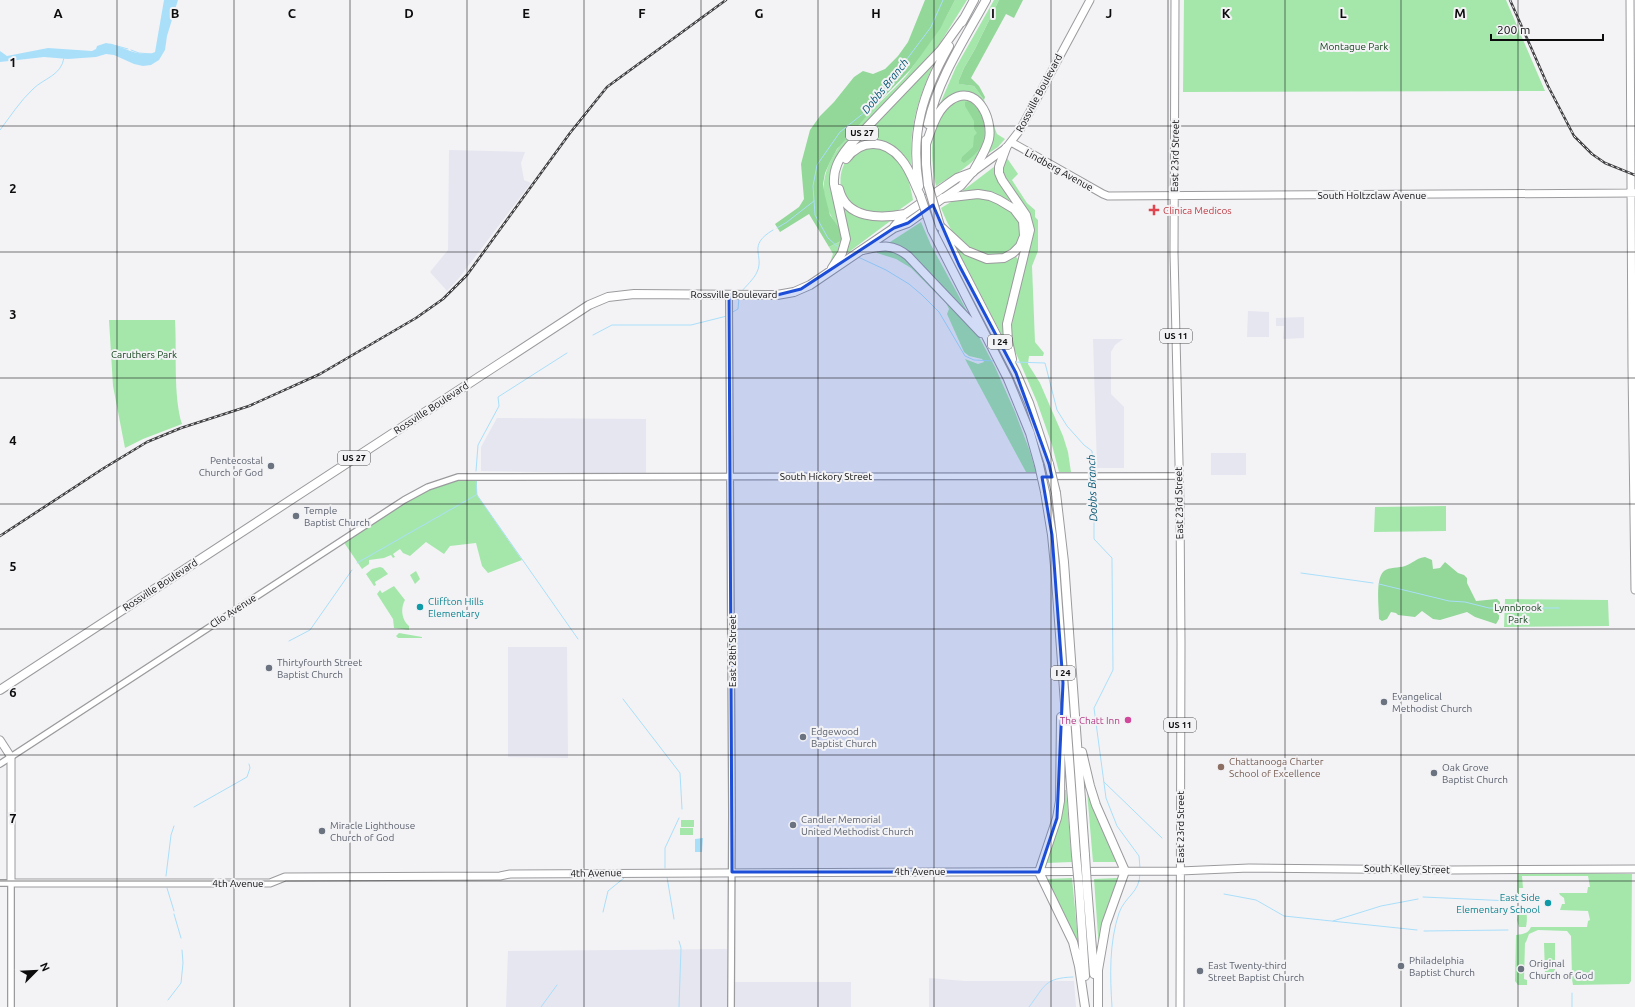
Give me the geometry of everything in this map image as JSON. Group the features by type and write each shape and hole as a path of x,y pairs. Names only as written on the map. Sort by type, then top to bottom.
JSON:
{"highway":[{"name":"I 24","path":"974,0 941,61 928,89 919,121 915,155 920,195 932,230 990,344 1020,408 1039,465 1045,492 1055,566 1079,887 1086,1007"},
{"name":"I 24","path":"986,0 942,83 932,109 927,130 926,144 928,185 940,226 1016,373 1029,403 1049,464 1056,493 1064,562 1097,1007"},
{"name":"US 27","path":"829,272 842,253 846,239 834,184 838,161 849,146 941,50 964,18"},
{"path":"926,144 935,118 947,103 961,96 977,100 985,110 990,131 986,149 973,172"},
{"path":"904,214 894,216 871,216 857,212 847,205 840,194 838,182 841,167 850,154 860,146 866,144 881,145 893,150 902,159 907,167 920,195"},
{"path":"1008,145 999,167 999,173 1002,180 1026,215 1030,230 1008,324 1008,341 1016,373"},
{"name":"Rossville Boulevard","path":"894,228 904,214 957,178 973,172"},
{"name":"US 27","path":"940,226 967,251 987,260 1004,258 1013,253 1020,246 1024,236 1024,228 1019,214 1008,204 990,196 978,194 943,198"},
{"name":"Rossville Boulevard","path":"0,690 589,304 608,297 619,295 787,294 810,285 855,253 894,228 908,223 943,198"},
{"path":"855,253 881,246 900,250 908,256 990,344"},
{"path":"1063,683 1060,801 1057,818 1039,872 1073,942 1086,1007"},
{"path":"1076,727 1096,805 1125,871 1106,924 1098,970 1097,1007"}],"main road":[{"name":"Rossville Boulevard","path":"943,198 961,186 973,172 1008,145 1020,130 1090,0"},
{"name":"East 23rd Street","path":"1175,0 1174,195 1181,642 1180,1007"},
{"path":"1630,0 1634,194 1632,367 1635,590"},
{"name":"Lindberg Avenue","path":"1008,145 1108,196"},
{"name":"South Holtzclaw Avenue","path":"1108,196 1634,194"},
{"path":"0,740 11,757 11,883"},
{"name":"South Kelley Street","path":"1180,871 1249,868 1451,870 1635,869"},
{"name":"4th Avenue","path":"11,883 270,883 285,877 500,876 510,874 1180,871"}],"street":[{"name":"East 28th Street","path":"729,295 731,476 731,1007"},
{"name":"South Hickory Street","path":"474,476 1179,476"},
{"name":"Clio Avenue","path":"0,764 404,500 443,480 474,476"},
{"name":"4th Avenue","path":"0,883 11,883"},
{"path":"11,883 11,1007"}],"highlighted area":[{"path":"933,205 959,265 1016,373 1049,464 1052,477 1042,477 1052,535 1063,683 1057,818 1039,872 732,872 729,295 777,295 801,289 894,228 908,223"}],"shaded area":[{"path":"449,150 525,152 521,163 524,180 531,183 459,278 447,291 430,272 448,250"},
{"path":"1248,311 1269,312 1269,337 1247,337"},
{"path":"1304,317 1304,338 1283,339 1284,326 1276,326 1276,318"},
{"path":"1093,339 1123,339 1115,345 1111,352 1111,394 1124,407 1124,468 1097,468"},
{"path":"497,418 646,419 646,474 481,471 481,447"},
{"path":"1211,453 1246,453 1246,475 1211,475"},
{"path":"508,647 567,647 568,758 508,757"},
{"path":"727,949 727,982 851,982 851,1007 506,1007 508,951"},
{"path":"929,978 965,981 1074,981 1076,1007 929,1007"}],"green space":[{"path":"925,0 955,0 940,29 911,69 837,149 825,173 823,184 830,215 842,232 843,240 829,247 809,214 780,232 775,224 799,207 804,199 801,164 810,130 820,116 834,102 854,77 863,71 873,74 885,69 898,56 908,42"},
{"path":"955,0 967,0 932,56 842,151 831,175 830,187 842,232 828,209 824,187 828,166 840,146 855,127 908,73 939,29"},
{"path":"994,0 999,0 959,80 960,84 974,86 984,100 997,134 1005,139 998,147 983,157 991,122 966,94 939,106 956,67"},
{"path":"999,0 1023,0 1014,18 1006,14 971,78 979,86 985,97 984,100 974,86 959,84 959,80"},
{"name":"Montague Park","path":"1184,0 1506,0 1545,91 1183,92"},
{"path":"934,63 923,90 913,125 911,167 904,159 866,142 863,135"},
{"path":"962,99 972,102 978,106 982,112 986,129 985,141 981,151 975,159 957,173 936,186 932,162 932,149 936,123 942,112 950,104"},
{"path":"969,101 978,110 984,122 984,135 980,148 964,163 961,161 962,157 973,147 974,136 977,133 974,129 974,121 965,106 965,102"},
{"path":"878,147 888,151 894,156 904,169 910,185 913,200 897,211 871,214 857,209 845,199 840,182 842,170 847,160 861,148"},
{"path":"1007,158 1018,174 1012,180 1027,203 1035,210 1035,217 1038,220 1038,251 1032,266 1035,342 1044,353 1043,356 1029,356 1028,364 1040,383 1063,436 1068,452 1071,472 1059,472 1052,445 1037,402 1012,344 1011,331 1014,312 1032,232 1017,196 1003,174 1002,168"},
{"path":"999,163 1011,199 1008,201 957,195"},
{"path":"966,198 981,198 996,201 1012,210 1017,217 1020,233 1014,247 1008,252 990,257 971,249 959,240 947,222 941,208 951,202"},
{"path":"847,209 893,219 841,258 845,250 841,211"},
{"path":"921,222 931,245 968,313 966,314 901,247 887,244"},
{"path":"843,240 836,258 829,265 833,254 829,247"},
{"path":"955,245 977,259 1014,255 1020,261 1005,341"},
{"path":"877,249 898,251 976,331 995,367 1015,412 1036,472 1026,472 965,359 978,364 984,362 982,359 969,356 964,352 947,314 949,309 946,303 911,268 896,259 877,253"},
{"name":"Caruthers Park","path":"109,320 175,320 176,387 182,424 143,439 125,448 113,386"},
{"path":"477,478 477,495 522,560 488,573 482,566 476,543 450,546 444,554 426,542 410,556 403,553 400,549 393,554 395,557 393,558 391,555 384,558 369,560 369,564 362,569 345,544 345,541 384,514 427,489 455,480"},
{"path":"1446,506 1446,531 1374,532 1375,507"},
{"path":"1425,557 1432,560 1433,569 1440,568 1445,562 1458,573 1464,575 1467,578 1467,583 1476,601 1497,599 1500,602 1499,619 1496,624 1475,617 1467,612 1440,620 1433,619 1422,611 1415,617 1398,615 1391,612 1387,619 1382,621 1379,619 1378,586 1381,575 1386,570 1405,566"},
{"path":"380,567 383,568 388,574 375,582 376,585 374,586 366,574 372,569"},
{"path":"416,571 420,579 415,584 410,575"},
{"path":"394,586 405,600 403,603 402,614 409,626 409,630 394,628 393,619 377,594 380,590 382,593"},
{"name":"Lynnbrook Park","path":"1505,599 1608,600 1609,626 1504,627"},
{"path":"399,633 422,638 398,638 396,636"},
{"path":"1086,780 1118,862 1093,862"},
{"path":"1064,790 1066,790 1072,862 1046,863 1061,817"},
{"path":"681,820 694,820 694,827 681,827"},
{"path":"680,828 693,828 693,835 680,835"},
{"path":"1517,872 1632,874 1631,981 1629,984 1573,985 1571,936 1567,931 1538,930 1529,934 1525,943 1524,979 1527,980 1527,985 1518,985 1515,981 1516,935 1527,932 1531,927 1587,927 1588,921 1590,920 1588,911 1560,910 1562,904 1565,904 1564,898 1559,893 1587,893 1588,887 1590,887 1588,876 1522,876 1523,888 1519,888 1519,895 1517,895"},
{"path":"1072,878 1078,939 1075,940 1064,913 1047,879"},
{"path":"1118,878 1109,902 1099,950 1094,879"},
{"path":"1524,908 1526,912 1526,927 1519,927 1517,920 1518,910"},
{"path":"1544,943 1555,943 1555,975 1545,975"}],"water":[{"path":"164,0 178,0 167,36 165,50 159,60 151,65 143,66 134,64 114,55 106,54 96,57 68,59 44,57 0,62 0,51 7,56 48,48 92,51 96,49 97,46 106,43 136,53 149,54 155,52"},
{"path":"703,838 702,852 695,852 695,839"}],"waterway":[{"name":"Dobbs Branch","path":"839,248 828,238 815,215 813,186 817,165 840,132 865,112 883,91 931,27 943,0"},
{"path":"110,44 128,49"},
{"path":"131,50 139,53 151,54"},
{"path":"0,130 28,94 37,85 56,73 64,58"},
{"path":"777,228 814,201"},
{"path":"741,292 757,272 759,266 758,246 760,241 773,230"},
{"name":"Dobbs Branch","path":"858,257 886,270 909,284 922,295 939,312 965,356 974,360 995,361"},
{"path":"731,313 738,309 739,298"},
{"path":"593,335 612,325 691,325 727,316"},
{"path":"476,471 478,445 499,406 498,397 567,353"},
{"name":"Dobbs Branch","path":"1014,362 1045,363 1057,410 1067,426 1084,445 1092,451 1094,474"},
{"name":"Dobbs Branch","path":"1094,479 1094,539 1112,558 1113,670 1094,708 1106,798 1117,826 1139,856 1140,868"},
{"path":"476,481 477,495 578,639"},
{"path":"357,563 476,495"},
{"path":"289,641 310,630 352,570"},
{"path":"1301,573 1373,583"},
{"path":"1379,584 1449,601 1465,602 1489,608 1499,608"},
{"path":"1505,608 1559,608"},
{"path":"623,699 680,773 682,809"},
{"path":"194,807 247,777 250,768 249,764"},
{"path":"1104,782 1162,838"},
{"path":"665,868 665,848 679,818"},
{"path":"166,876 171,835 174,826"},
{"name":"Dobbs Branch","path":"1112,1007 1111,960 1113,936 1119,913 1125,902 1138,885 1140,873"},
{"path":"667,877 674,919"},
{"path":"603,912 608,891 624,878"},
{"path":"167,888 174,911"},
{"path":"1224,894 1256,900 1284,916 1417,930"},
{"path":"1423,897 1510,901"},
{"path":"1333,921 1381,906 1418,899"},
{"path":"174,914 181,938"},
{"path":"1424,931 1508,930"},
{"path":"679,941 681,948 679,1007"},
{"path":"168,1000 181,983 183,963 182,950"},
{"path":"1029,1007 1046,984 1056,979 1073,977"},
{"path":"541,1007 557,985"},
{"path":"1572,993 1572,1007"}],"railway":[{"path":"0,536 104,468 147,442 181,428 249,406 320,374 416,318 443,299 467,275 570,133 607,87 726,0"},
{"path":"1510,0 1548,86 1574,136 1592,154 1605,163 1635,175"}],"place":[{"name":"Clinica Medicos","path":"1154,210"},
{"name":"Pentecostal Church of God","path":"271,466"},
{"name":"Temple Baptist Church","path":"296,516"},
{"name":"Cliffton Hills Elementary","path":"420,607"},
{"name":"Thirtyfourth Street Baptist Church","path":"269,668"},
{"name":"Evangelical Methodist Church","path":"1384,702"},
{"name":"The Chatt Inn","path":"1128,720"},
{"name":"Edgewood Baptist Church","path":"803,737"},
{"name":"Chattanooga Charter School of Excellence","path":"1221,767"},
{"name":"Oak Grove Baptist Church","path":"1434,773"},
{"name":"Candler Memorial United Methodist Church","path":"793,825"},
{"name":"Miracle Lighthouse Church of God","path":"322,831"},
{"name":"East Side Elementary School","path":"1548,903"},
{"name":"Philadelphia Baptist Church","path":"1401,966"},
{"name":"Original Church of God","path":"1521,969"},
{"name":"East Twenty-third Street Baptist Church","path":"1200,971"}]}
